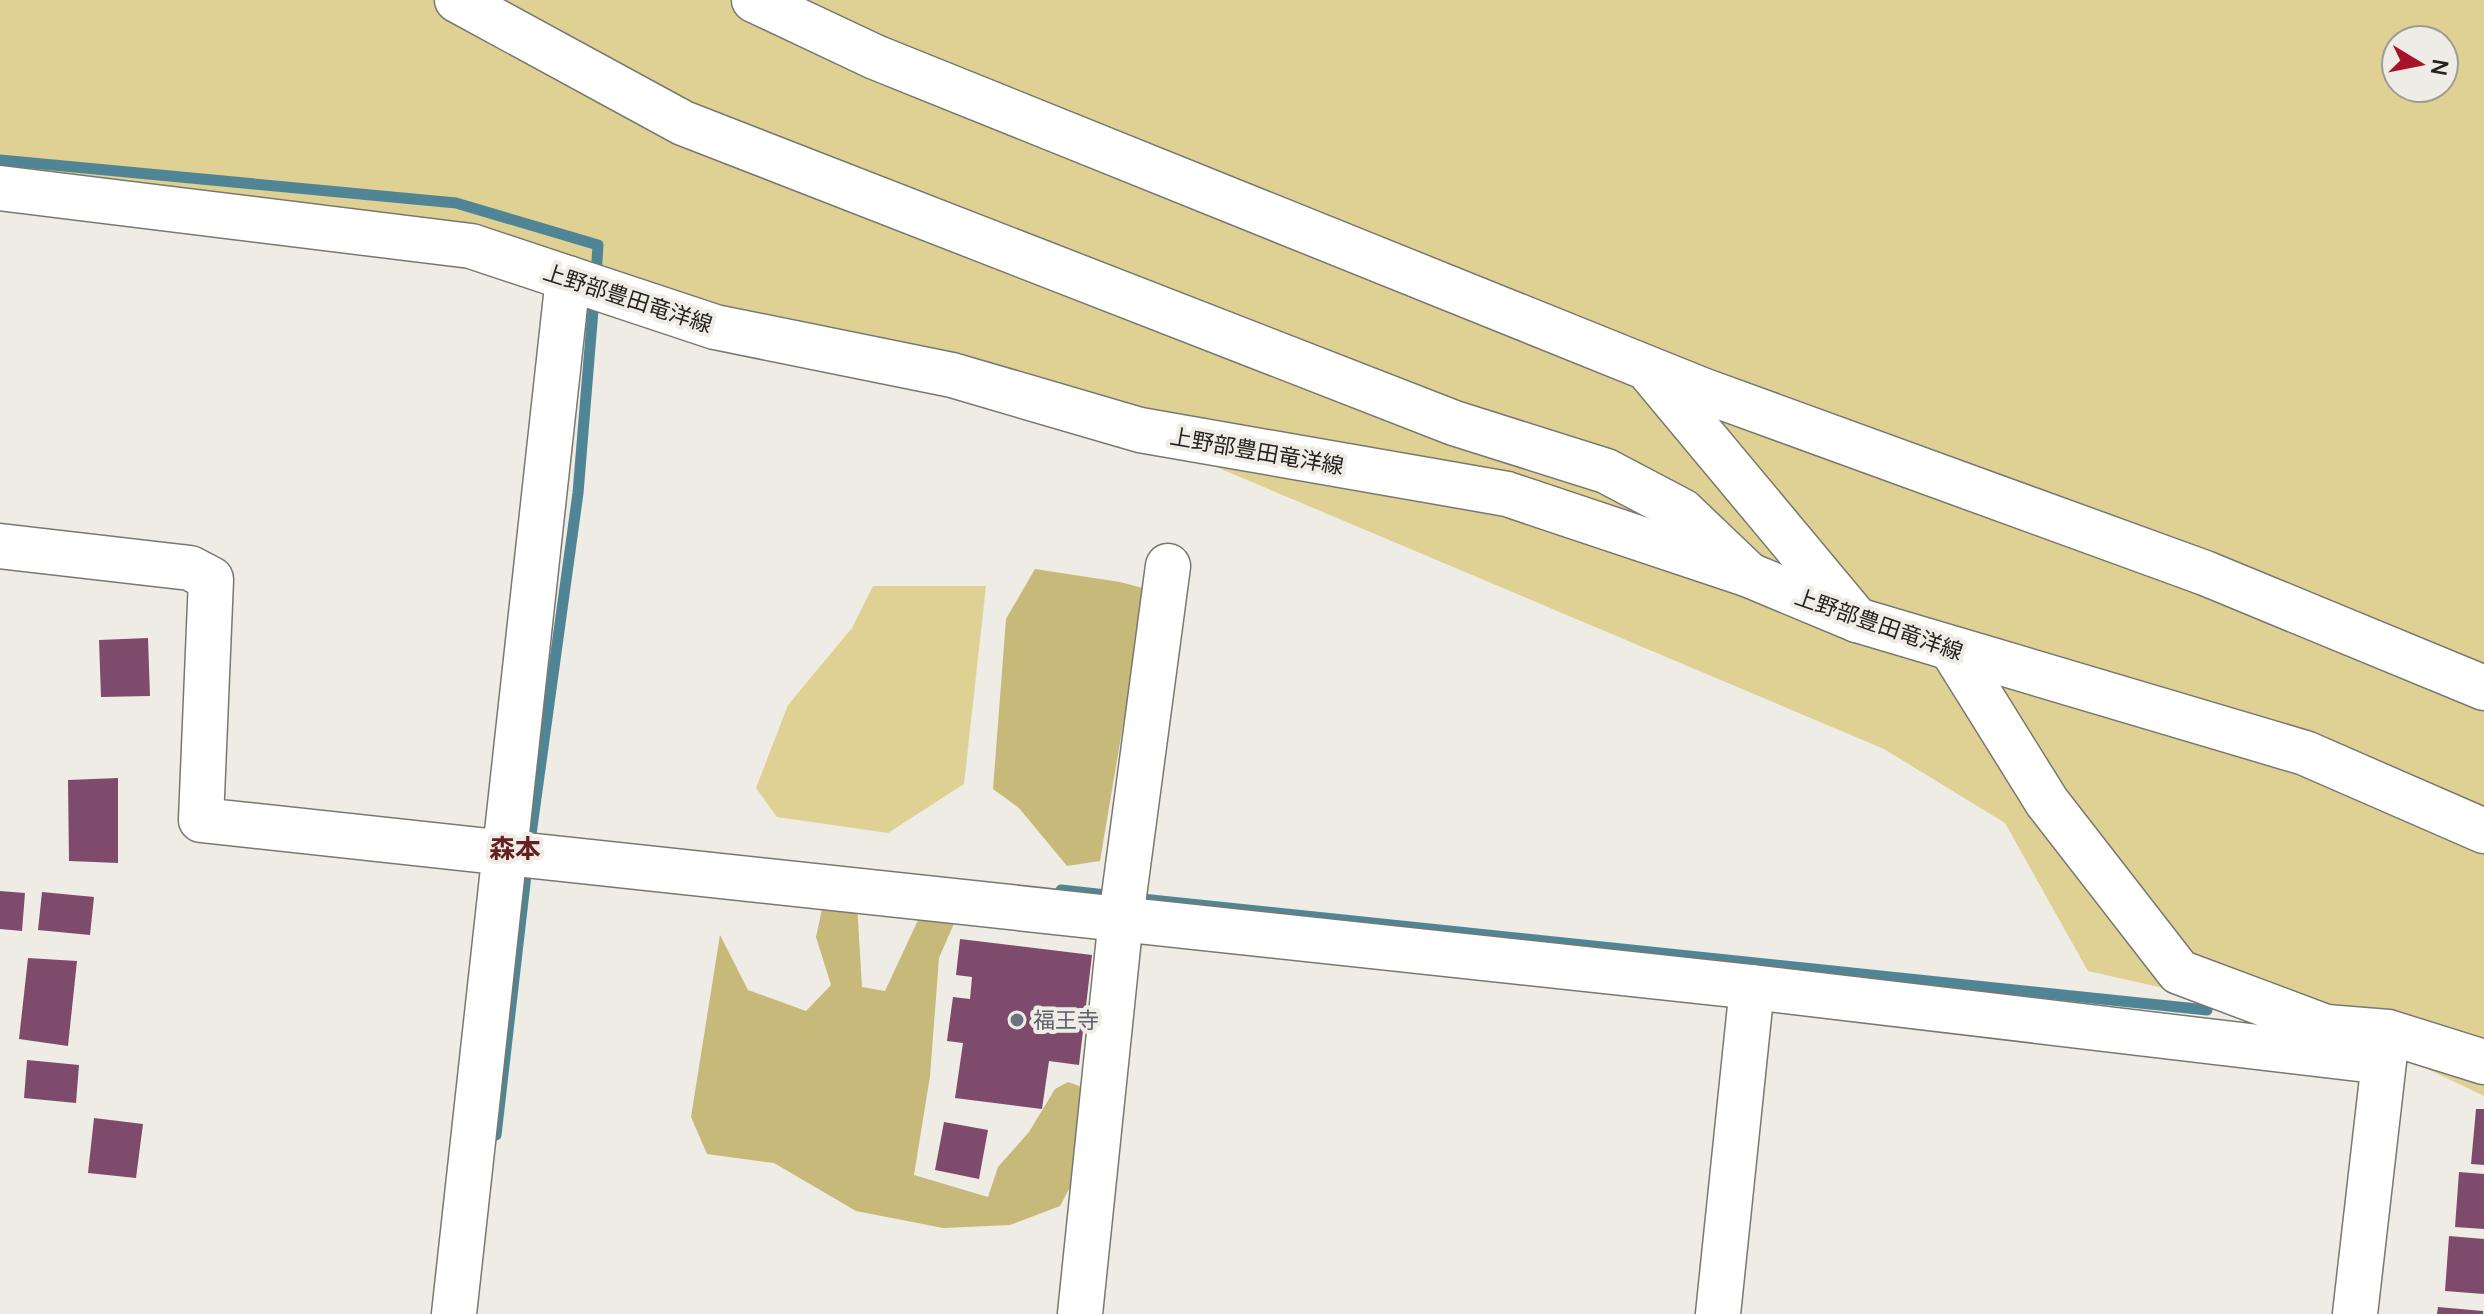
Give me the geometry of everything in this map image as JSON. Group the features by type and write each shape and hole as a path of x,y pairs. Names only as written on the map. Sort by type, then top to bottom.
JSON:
{"street":[{"path":"457,0 683,123 1454,423 1606,471 1682,511 1749,575"},
{"path":"754,0 875,57 1647,368 2205,573 2484,688"},
{"name":"上野部豊田竜洋線","path":"0,188 471,246 715,327 952,375 1140,430 1507,494 1749,575 1857,620 2305,753 2484,831"},
{"path":"454,1314 568,278"},
{"path":"1647,368 1857,620"},
{"path":"0,546 190,568 211,579 201,820 1752,987 2386,1047 2484,1062"},
{"path":"1080,1314 1121,918 1168,566"},
{"path":"1953,651 2047,802 2179,972 2386,1047"},
{"path":"1718,1314 1752,987"},
{"path":"2355,1314 2386,1047"}],"shaded area":[{"path":"0,0 2484,0 2484,1096 2344,1029 2088,971 2005,823 1884,749 1105,420 433,241 0,184"},
{"path":"1035,569 1146,589 1100,861 1067,866 1019,808 993,789 1006,619"},
{"path":"873,586 986,586 964,784 888,833 777,817 756,788 788,705 852,628"},
{"path":"824,900 857,904 862,987 885,991 919,918 956,919 939,958 930,1076 914,1175 988,1197 998,1167 1029,1132 1055,1089 1068,1082 1082,1087 1081,1167 1060,1206 1010,1225 943,1228 856,1211 774,1163 707,1154 691,1117 720,935 748,990 806,1011 831,985 816,937"}],"building":[{"path":"148,638 150,696 101,697 99,640"},
{"path":"118,778 118,863 69,861 68,780"},
{"path":"0,891 25,893 22,931 0,929"},
{"path":"42,892 94,897 90,935 38,930"},
{"name":"福王寺","path":"960,939 1092,955 1079,1065 1049,1061 1042,1109 955,1098 963,1043 947,1041 953,997 970,999 972,977 956,975"},
{"path":"28,958 77,961 68,1046 19,1039"},
{"path":"27,1060 79,1065 76,1103 24,1098"},
{"path":"2476,1109 2484,1109 2484,1165 2471,1164"},
{"path":"94,1118 143,1124 136,1178 88,1173"},
{"path":"944,1122 988,1130 979,1179 935,1170"},
{"path":"2459,1172 2484,1174 2484,1229 2455,1227"},
{"path":"2449,1236 2484,1239 2484,1294 2445,1291"},
{"path":"2438,1307 2483,1311 2483,1314 2437,1314"}],"waterway":[{"path":"0,160 456,203 598,245 596,277"},
{"path":"529,849 578,493 594,298"},
{"path":"496,1135 527,866"},
{"path":"1061,890 1115,896"},
{"path":"1132,898 2207,1010"}],"place":[{"name":"福王寺","path":"1017,1020"}],"district":[{"name":"森本","path":"515,848"}]}
